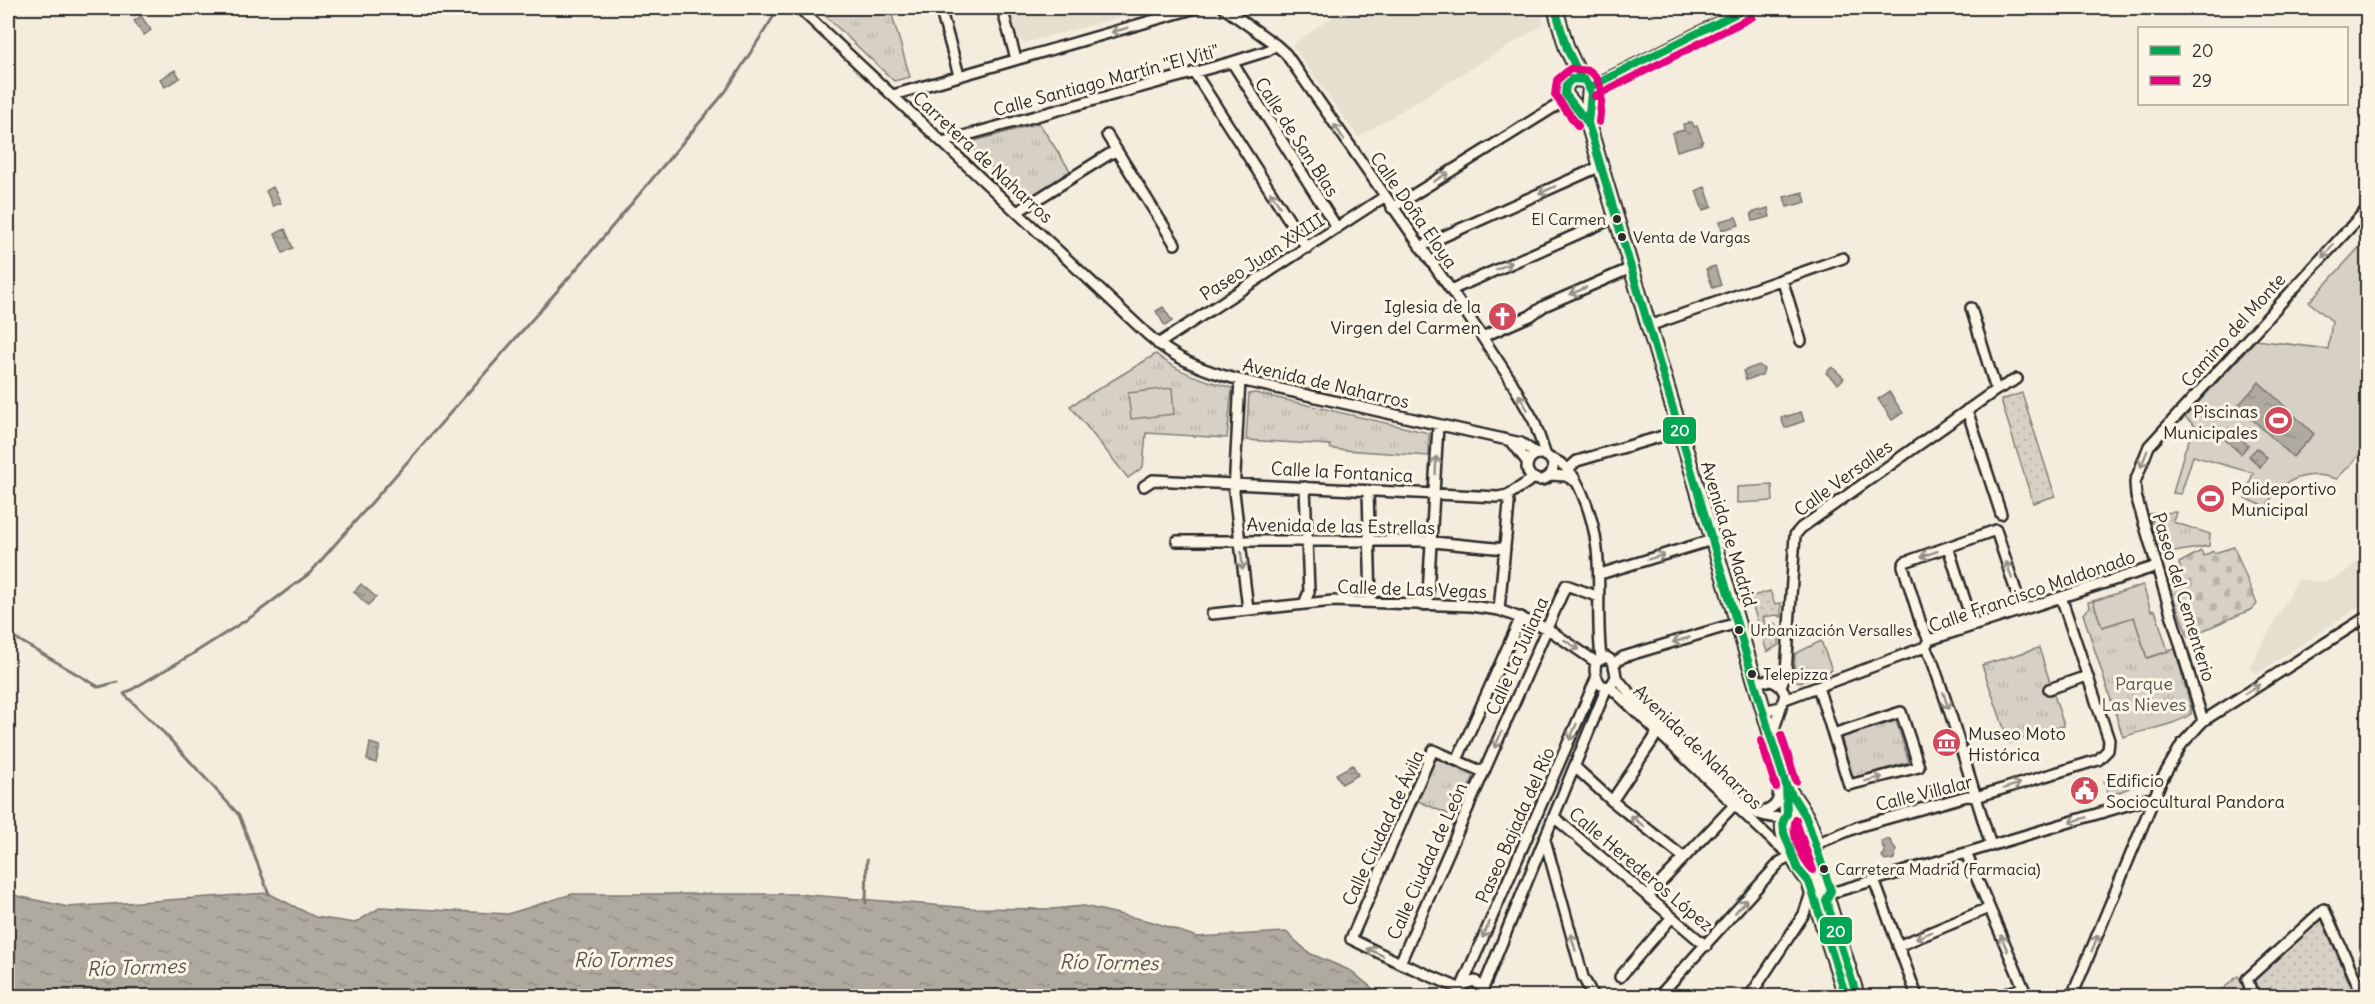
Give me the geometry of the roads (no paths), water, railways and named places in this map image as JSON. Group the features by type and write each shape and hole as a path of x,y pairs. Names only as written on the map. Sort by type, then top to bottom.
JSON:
{"highway":[{"path":"1555,8 1567,49 1582,86 1582,103 1570,102 1564,90 1582,86"},
{"name":"Avenida de Madrid","path":"1582,86 1587,120 1737,623 1762,681 1764,711 1771,738 1786,785 1806,817 1815,850"},
{"name":"Avenida de Madrid","path":"1570,102 1587,120"},
{"name":"Avenida de Madrid","path":"1786,785 1784,833 1792,856"},
{"path":"1786,815 1795,812 1806,817"},
{"path":"1792,856 1799,861 1815,850"},
{"path":"1815,850 1817,888 1846,996"},
{"path":"1792,856 1798,869 1817,888 1857,996"}],"street":[{"name":"Carretera de Naharros","path":"799,8 1144,331"},
{"path":"940,8 960,75"},
{"path":"1002,8 1016,59"},
{"path":"893,95 1196,8"},
{"name":"Calle Doña Eloya","path":"1224,8 1276,45 1292,63 1482,337 1534,421 1544,456"},
{"path":"1582,86 1747,8"},
{"name":"Calle Santiago Martín \"El Viti\"","path":"942,142 1232,62 1268,51 1276,45"},
{"name":"Calle de San Blas","path":"1232,62 1337,228"},
{"path":"1194,72 1307,248"},
{"path":"1392,208 1570,102"},
{"path":"1107,135 1174,244"},
{"path":"1017,212 1116,150"},
{"path":"1420,247 1601,166"},
{"name":"Paseo Juan XXIII","path":"1158,344 1384,197"},
{"name":"Camino del Monte","path":"2135,482 2149,446 2367,208"},
{"path":"1450,290 1616,217"},
{"path":"1649,326 1843,258"},
{"path":"1482,337 1530,316 1544,306 1631,268"},
{"path":"1782,279 1801,341"},
{"path":"1971,308 1996,390"},
{"name":"Avenida de Naharros","path":"1144,331 1179,359 1201,369 1240,380 1526,445 1556,460 1568,469 1577,482 1588,506 1594,529 1600,574 1599,660"},
{"path":"1240,380 1234,492 1248,609"},
{"name":"Calle Versalles","path":"1781,686 1786,673 1795,535 1801,528 1967,410 1996,390 2017,380"},
{"path":"1967,410 2001,514"},
{"path":"1421,605 1428,594 1438,426"},
{"path":"1568,469 1577,461 1680,431"},
{"path":"1512,442 1528,463 1528,472 1534,478 1543,479 1550,475 1566,476 1577,482"},
{"path":"1528,463 1544,456 1552,466 1550,475"},
{"path":"1499,610 1508,495 1534,478"},
{"name":"Calle la Fontanica","path":"1144,486 1153,480 1235,482 1434,495 1497,497 1508,495"},
{"name":"Paseo del Cementerio","path":"2135,482 2136,496 2204,721"},
{"path":"1304,604 1309,592 1305,540 1305,487"},
{"path":"1368,491 1371,602"},
{"path":"1991,846 1903,566 1905,562 1996,530 2022,610"},
{"path":"1600,574 1712,540"},
{"name":"Avenida de las Estrellas","path":"1177,541 1423,541 1505,549"},
{"path":"1948,547 1973,626"},
{"name":"Calle Francisco Maldonado","path":"1764,711 1818,687 1973,626 2157,566"},
{"name":"Calle La Juliana","path":"1484,772 1566,585 1599,597"},
{"path":"2049,688 2087,676 2061,597"},
{"name":"Calle de Las Vegas","path":"1212,614 1333,602 1471,606 1499,610 1521,617 1548,629 1599,660"},
{"path":"2072,996 2149,801 2176,752 2204,721 2367,616"},
{"path":"1484,772 1457,760 1521,617"},
{"path":"1613,664 1623,657 1737,623"},
{"path":"1610,658 1613,664 1616,677 1608,686 1601,685 1596,679 1594,669 1599,660 1610,658"},
{"path":"1762,681 1785,662"},
{"name":"Calle Villalar","path":"1815,850 1860,826 1967,796 1976,797 2098,760 2108,750 2109,740 2087,676"},
{"name":"Avenida de Naharros","path":"1616,677 1777,845 1792,856"},
{"name":"Paseo Bajada del Río","path":"1462,990 1596,679"},
{"path":"1762,681 1781,686 1783,703 1771,738"},
{"name":"Avenida de Naharros","path":"1608,686 1737,803 1758,814 1775,819 1786,815"},
{"name":"Paseo Bajada del Río","path":"1482,995 1608,686"},
{"path":"1818,687 1849,785 1919,767 1901,712 1833,734"},
{"path":"1612,801 1653,740 1656,734 1655,728"},
{"name":"Calle Ciudad de Ávila","path":"1400,963 1351,939 1433,750 1457,760"},
{"name":"Avenida de Naharros","path":"1758,814 1771,810 1776,805 1779,796 1776,754"},
{"path":"1575,767 1612,801 1683,857"},
{"name":"Calle Ciudad de León","path":"1400,963 1484,772"},
{"path":"1750,996 1804,914 1817,888 1838,891 2149,801"},
{"path":"1648,896 1737,803"},
{"name":"Calle Herederos López","path":"1554,817 1706,946"},
{"path":"1545,840 1583,976 1593,996"},
{"path":"1966,853 2025,992 2002,996"},
{"path":"1659,996 1780,862 1792,856"},
{"path":"1874,880 1917,996"},
{"path":"1898,946 1989,908"},
{"path":"2253,996 2247,979 2324,909 2363,996"},
{"path":"1620,977 1672,917"},
{"path":"1400,963 1462,990 1475,981 1482,995"}],"water":[{"path":"141,16 151,30 144,35 134,21"},
{"path":"175,70 180,78 165,87 160,79"},
{"path":"1692,122 1694,127 1697,126 1703,141 1701,144 1677,151 1672,133 1684,130 1683,124"},
{"path":"273,187 281,203 273,206 266,191"},
{"path":"1705,187 1712,207 1703,211 1696,191"},
{"path":"1803,192 1806,202 1787,207 1784,197"},
{"path":"1768,208 1770,217 1753,221 1751,213"},
{"path":"1736,217 1739,225 1722,230 1720,221"},
{"path":"285,229 293,248 283,253 275,234"},
{"path":"1715,266 1721,285 1713,288 1706,269"},
{"path":"1163,307 1172,321 1165,326 1156,311"},
{"path":"1759,365 1764,369 1762,375 1746,380 1743,371"},
{"path":"1832,367 1844,378 1838,384 1826,373"},
{"path":"2259,382 2314,434 2293,457 2238,406"},
{"path":"1889,392 1903,413 1892,420 1878,399"},
{"path":"1801,412 1804,421 1785,428 1781,418"},
{"path":"2229,428 2248,445 2241,454 2221,436"},
{"path":"2257,448 2267,458 2260,467 2249,456"},
{"path":"361,584 376,597 368,605 354,592"},
{"path":"370,743 380,746 376,763 367,760"},
{"path":"1353,765 1358,775 1342,784 1336,774"},
{"path":"1889,839 1896,850 1894,859 1885,861 1882,856 1885,853 1881,841"},
{"name":"Río Tormes","path":"268,893 315,917 355,923 381,907 508,914 572,894 797,894 971,908 1052,909 1084,906 1153,922 1197,937 1286,932 1309,953 1351,971 1377,992 1386,996 8,996 8,894 68,907"}],"waterway":[{"path":"269,894 239,815 165,734 124,694 254,615 310,573 579,266 726,91 779,8"},
{"path":"17,639 99,687 117,682"},
{"path":"866,903 867,860"}],"place":[{"name":"El Carmen","path":"1617,219"},
{"name":"Venta de Vargas","path":"1622,237"},
{"name":"Iglesia de la Virgen del Carmen","path":"1502,316"},
{"name":"Piscinas Municipales","path":"2279,421"},
{"name":"Polideportivo Municipal","path":"2210,498"},
{"name":"Urbanización Versalles","path":"1739,630"},
{"name":"Telepizza","path":"1752,674"},
{"name":"Museo Moto Histórica","path":"1947,743"},
{"name":"Edificio Sociocultural Pandora","path":"2085,790"},
{"name":"Carretera Madrid (Farmacia)","path":"1824,869"}],"park label":[{"name":"Parque Las Nieves","path":"2144,693"}]}
